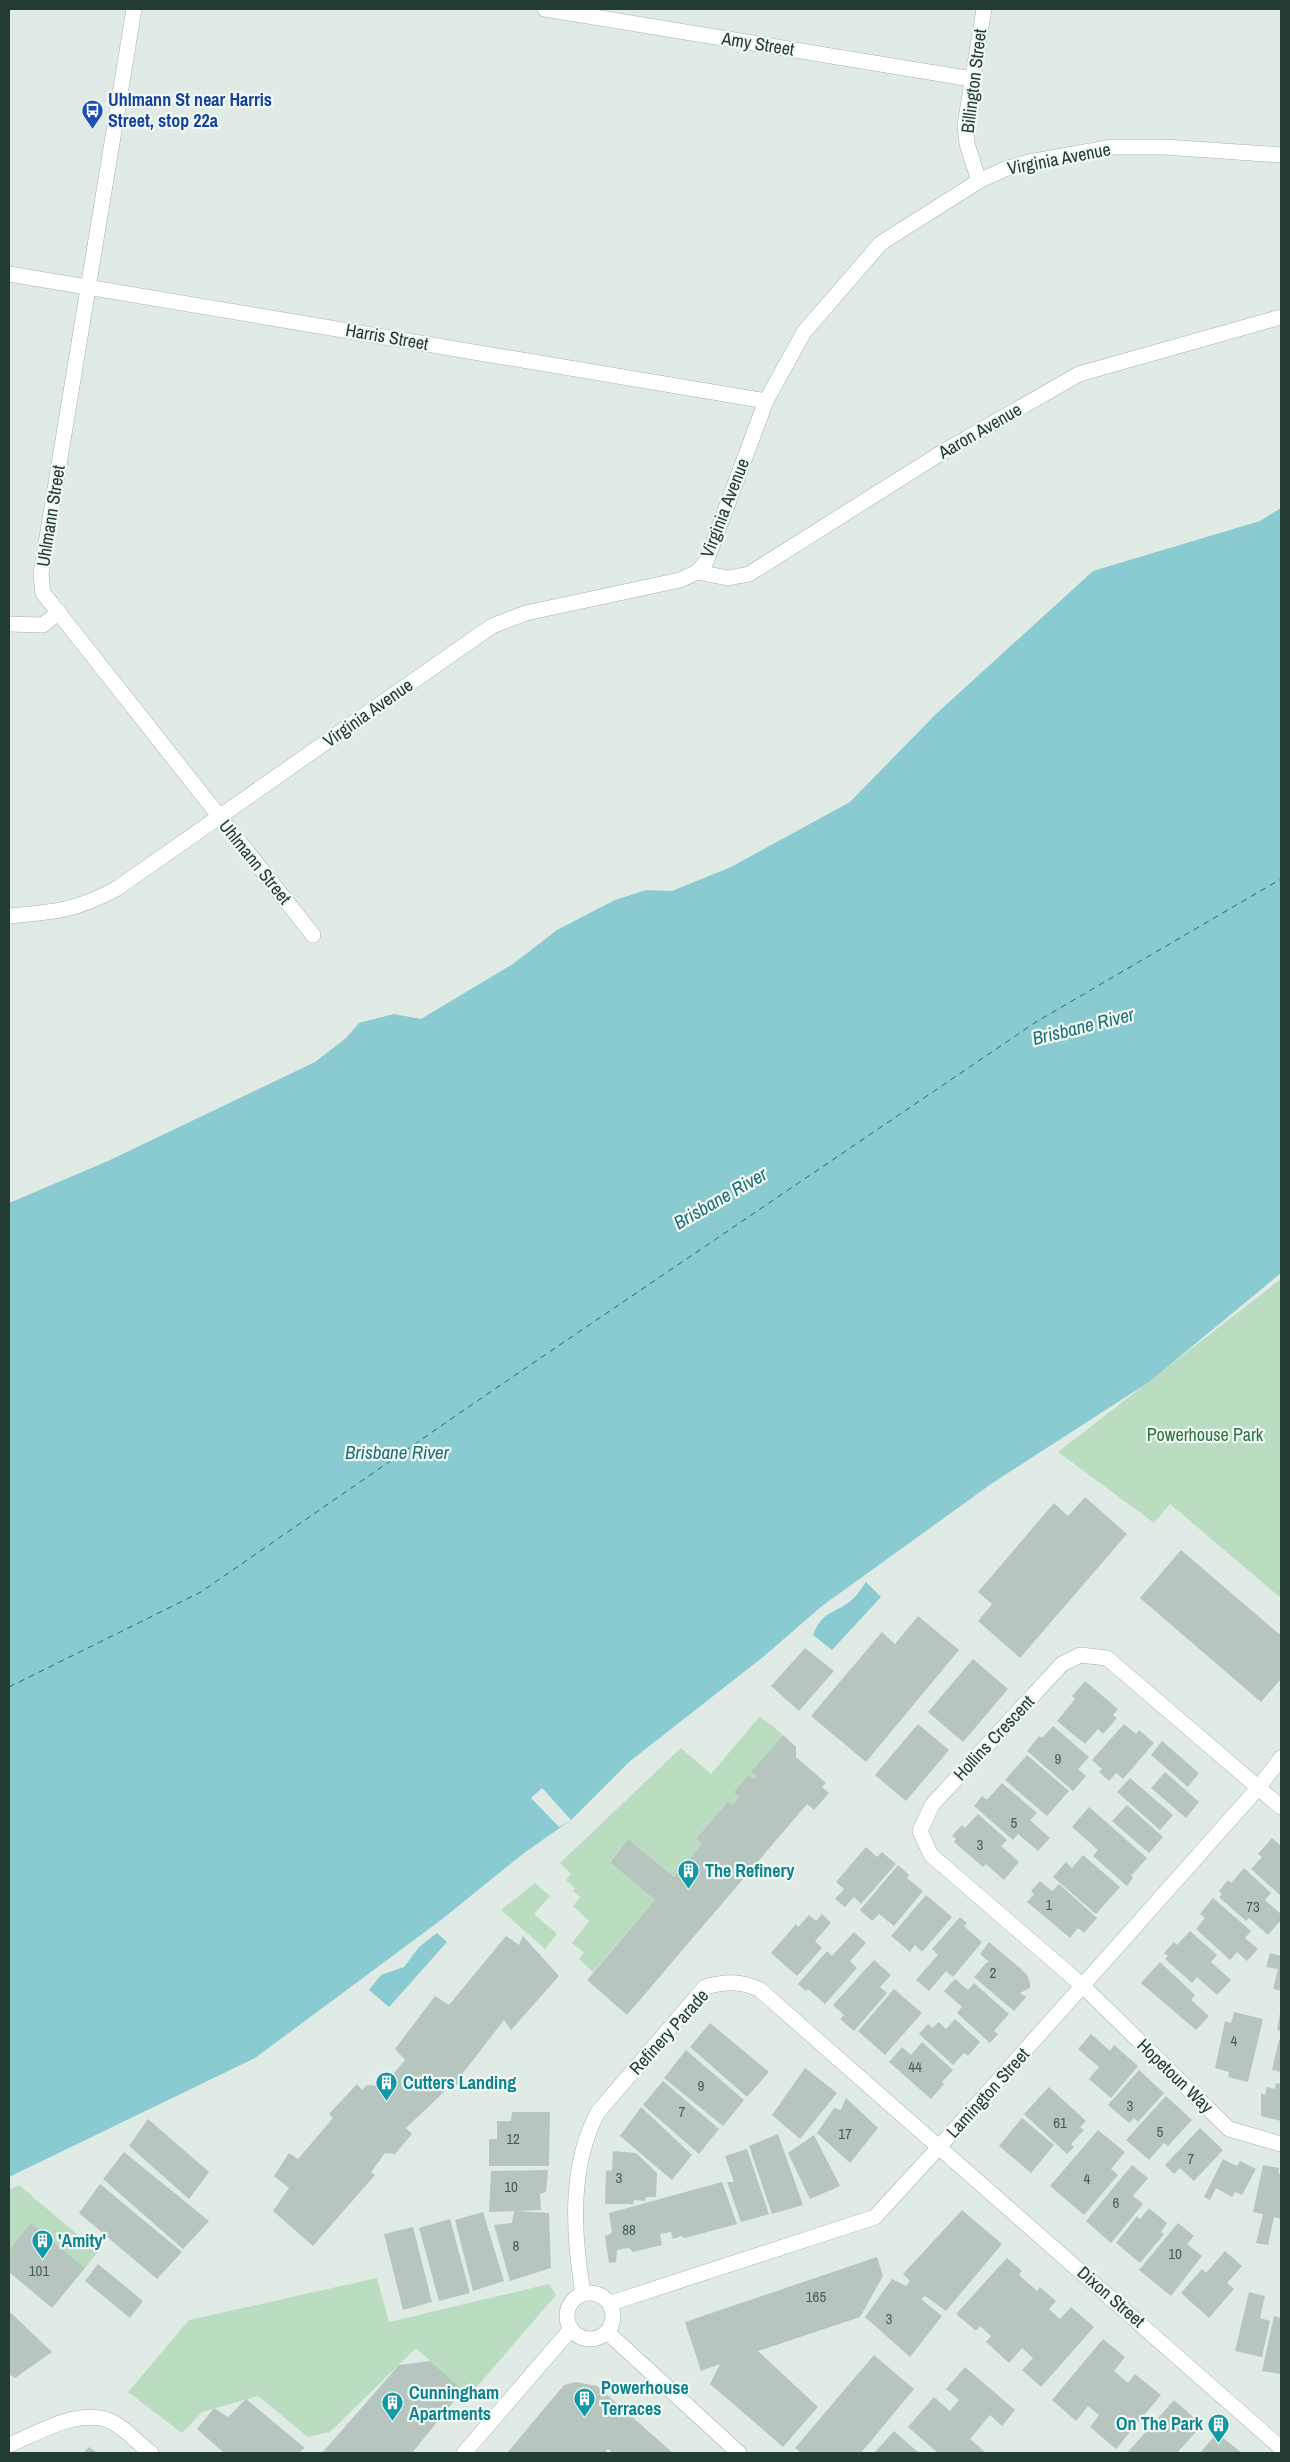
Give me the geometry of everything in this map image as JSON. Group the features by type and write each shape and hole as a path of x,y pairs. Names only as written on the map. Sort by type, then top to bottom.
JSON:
{"street":[{"name":"Uhlmann Street","path":"134,9 90,287 41,574 43,593 313,935"},
{"name":"Amy Street","path":"545,9 972,79"},
{"name":"Billington Street","path":"979,181 967,144 965,125 984,9"},
{"name":"Virginia Avenue","path":"9,916 59,912 89,904 116,889 492,626 526,613 680,580 697,572 706,562 766,401 804,332 881,243 979,181 1005,169 1029,162 1113,147 1165,147 1281,155"},
{"name":"Harris Street","path":"9,274 766,401"},
{"name":"Aaron Avenue","path":"697,572 728,578 749,574 941,453 1079,374 1281,317"},
{"path":"9,624 43,625 59,612"},
{"name":"Hollins Crescent","path":"1083,1986 931,1855 920,1831 932,1806 1062,1664 1080,1655 1106,1658 1259,1787"},
{"name":"Lamington Street","path":"610,2303 875,2217 1083,1986 1259,1787 1281,1758"},
{"path":"1259,1787 1281,1807"},
{"name":"Refinery Parade","path":"583,2293 576,2210 577,2182 587,2131 598,2112 705,1987 725,1981 742,1982 759,1989 940,2146"},
{"name":"Hopetoun Way","path":"1083,1986 1229,2129 1281,2144"},
{"name":"Dixon Street","path":"940,2146 1281,2448"},
{"path":"583,2293 598,2293 610,2303 614,2318 608,2332 602,2336 589,2339 582,2338 571,2329 567,2316 568,2308 577,2296 583,2293"},
{"path":"464,2453 571,2329"},
{"path":"608,2332 739,2453"},
{"path":"9,2445 64,2423 88,2417 108,2420 151,2453"}],"green space":[{"name":"Powerhouse Park","path":"1281,1279 1281,1598 1170,1504 1154,1523 1058,1452"},
{"path":"760,1716 783,1735 752,1772 757,1776 754,1779 749,1775 735,1792 739,1797 733,1805 728,1801 696,1839 702,1844 674,1877 628,1839 610,1861 655,1900 593,1972 579,1959 584,1953 572,1943 589,1921 573,1906 580,1897 573,1891 575,1888 566,1880 571,1874 560,1863 681,1748 711,1774"},
{"path":"535,1883 550,1896 534,1914 557,1934 545,1949 501,1910"},
{"path":"19,2185 98,2252 85,2268 31,2223 9,2250 9,2190"},
{"path":"377,2278 389,2322 549,2284 556,2295 469,2396 416,2348 330,2432 308,2437 258,2396 202,2412 182,2433 128,2392 189,2320"}],"water":[{"name":"Brisbane River","path":"1281,508 1281,1273 1149,1382 991,1484 822,1606 763,1657 629,1762 571,1820 524,1853 441,1920 255,2058 9,2177 9,1203 108,1161 315,1062 346,1038 359,1023 394,1014 421,1019 513,964 557,930 615,900 646,890 672,891 731,867 850,802 936,714 1093,571 1260,521"},
{"path":"866,1582 881,1597 832,1650 813,1635 817,1627 826,1616 854,1598"},
{"path":"437,1933 447,1942 389,2007 369,1990 381,1975 404,1967 419,1947"}],"pier":[{"path":"542,1788 571,1820 559,1827 531,1798"}],"building":[{"path":"1085,1497 1127,1534 1020,1658 978,1621 992,1604 978,1592 1054,1503 1068,1516"},
{"path":"1181,1550 1279,1634 1281,1632 1281,1679 1261,1702 1140,1598"},
{"path":"918,1616 959,1650 866,1762 811,1716 882,1632 895,1644"},
{"path":"805,1648 834,1671 799,1711 771,1686"},
{"path":"973,1659 1008,1689 963,1742 928,1712"},
{"path":"1085,1681 1118,1709 1113,1715 1117,1718 1103,1734 1098,1729 1085,1744 1057,1721 1075,1699 1072,1696"},
{"path":"918,1724 949,1750 906,1801 875,1775"},
{"path":"1124,1724 1136,1734 1139,1730 1154,1743 1123,1779 1116,1773 1109,1781 1099,1772 1102,1769 1092,1760"},
{"path":"1053,1726 1089,1757 1078,1769 1086,1776 1073,1791 1027,1751 1039,1736 1042,1738"},
{"name":"The Refinery","path":"783,1735 796,1747 796,1757 826,1783 822,1787 829,1793 814,1810 807,1804 627,2015 587,1980 655,1900 610,1862 628,1839 674,1877 702,1844 696,1839 728,1801 733,1805 739,1797 734,1792 749,1775 754,1779 757,1776 751,1772"},
{"path":"1162,1741 1199,1773 1188,1787 1151,1755"},
{"path":"1027,1755 1069,1791 1047,1816 1005,1780"},
{"path":"1165,1772 1199,1802 1186,1818 1151,1788"},
{"path":"1130,1778 1173,1815 1160,1830 1117,1792"},
{"path":"1002,1783 1037,1813 1030,1820 1050,1838 1038,1851 1018,1834 1013,1840 974,1806 982,1796 987,1800"},
{"path":"1127,1805 1163,1837 1149,1853 1112,1821"},
{"path":"1089,1807 1147,1858 1131,1876 1133,1878 1127,1886 1093,1856 1098,1850 1072,1827"},
{"path":"978,1814 1007,1840 1001,1846 1019,1862 1004,1880 986,1864 983,1867 954,1842 956,1839 952,1836 962,1825 965,1828"},
{"path":"1272,1838 1281,1846 1281,1896 1251,1869 1262,1857 1258,1854"},
{"path":"866,1847 877,1857 882,1852 896,1864 861,1904 854,1897 845,1907 835,1899 844,1889 836,1882"},
{"path":"1083,1855 1120,1887 1096,1914 1053,1877 1066,1862 1072,1868"},
{"path":"898,1865 909,1875 907,1878 923,1891 894,1926 879,1914 872,1921 860,1910"},
{"path":"1244,1868 1271,1893 1265,1900 1281,1914 1281,1920 1268,1935 1249,1918 1246,1921 1219,1897 1222,1894 1219,1891 1228,1880 1231,1883"},
{"path":"1040,1881 1052,1891 1059,1884 1097,1918 1084,1933 1078,1928 1070,1938 1027,1902 1034,1894 1031,1891"},
{"path":"926,1895 952,1917 922,1952 915,1945 910,1952 891,1936"},
{"path":"1213,1898 1251,1931 1245,1938 1258,1949 1247,1961 1237,1952 1230,1960 1196,1929 1205,1918 1200,1914"},
{"path":"822,1914 831,1923 815,1941 822,1948 797,1976 771,1953 796,1924 798,1927 809,1915 816,1921"},
{"path":"960,1917 967,1923 964,1926 982,1942 953,1977 946,1971 929,1991 916,1980 938,1955 932,1949"},
{"path":"1190,1931 1217,1955 1211,1962 1231,1980 1217,1995 1197,1977 1192,1983 1165,1959 1168,1956 1164,1953 1174,1942 1177,1945"},
{"path":"854,1932 866,1943 850,1961 857,1968 825,2004 808,1989 806,1991 798,1984 827,1951 832,1956"},
{"name":"Cutters Landing","path":"506,1936 519,1945 523,1936 559,1976 511,2030 504,2020 463,2073 463,2079 451,2090 446,2090 406,2128 412,2134 395,2154 385,2153 371,2172 375,2175 313,2246 273,2211 289,2188 274,2176 289,2153 298,2159 333,2118 329,2114 357,2084 362,2090 367,2085 383,2086 405,2060 395,2049 435,1996 449,2005"},
{"path":"989,1942 1027,1975 1030,1983 1030,1988 1020,1993 1026,1997 1014,2011 974,1977 989,1962 980,1954"},
{"path":"1270,1953 1281,1956 1281,1991 1273,1989 1278,1969 1266,1967"},
{"path":"874,1960 891,1975 880,1987 887,1993 854,2031 840,2019 844,2015 833,2005"},
{"path":"1160,1962 1195,1995 1191,2000 1209,2016 1196,2030 1141,1983"},
{"path":"955,1979 968,1990 974,1983 1009,2014 994,2031 998,2034 990,2043 957,2013 962,2007 944,1991"},
{"path":"894,1989 922,2013 885,2055 858,2031"},
{"path":"1234,2012 1263,2019 1248,2082 1228,2077 1229,2072 1215,2068 1225,2021 1231,2023"},
{"path":"1281,2013 1281,2031 1277,2030"},
{"path":"955,2019 980,2042 968,2056 964,2053 953,2065 919,2034 928,2024 932,2028 939,2022 946,2029"},
{"path":"710,2023 769,2072 747,2097 690,2047"},
{"path":"1091,2034 1110,2051 1114,2045 1138,2066 1111,2098 1089,2079 1099,2067 1078,2049"},
{"path":"1279,2040 1281,2040 1281,2072 1272,2070"},
{"path":"922,2042 953,2070 942,2082 944,2084 931,2099 889,2062 902,2047 911,2055"},
{"path":"686,2050 744,2100 723,2126 664,2078"},
{"path":"805,2068 837,2093 800,2139 772,2115"},
{"path":"1139,2070 1164,2093 1138,2122 1134,2118 1129,2123 1108,2105"},
{"path":"663,2081 719,2129 699,2154 643,2105"},
{"path":"1276,2083 1281,2084 1281,2121 1261,2116 1261,2093 1265,2095 1267,2087 1275,2089"},
{"path":"1049,2087 1086,2121 1080,2127 1084,2130 1071,2144 1074,2147 1067,2154 1024,2114"},
{"path":"1166,2096 1192,2120 1168,2146 1164,2143 1149,2160 1126,2140"},
{"path":"846,2098 878,2128 850,2163 817,2133 834,2108 841,2110"},
{"path":"641,2107 692,2155 672,2180 620,2136"},
{"path":"512,2112 550,2112 549,2166 489,2166 489,2139 497,2139 497,2121 511,2121"},
{"path":"1022,2118 1054,2145 1031,2173 999,2146"},
{"path":"148,2119 209,2172 189,2199 129,2146"},
{"path":"1200,2128 1223,2150 1194,2181 1180,2168 1174,2174 1165,2165"},
{"path":"1098,2130 1125,2152 1111,2169 1118,2175 1084,2215 1050,2186"},
{"path":"778,2134 803,2205 772,2214 749,2146"},
{"path":"814,2135 840,2186 810,2199 788,2153"},
{"path":"747,2149 769,2214 741,2222 727,2182 734,2182 725,2156"},
{"path":"613,2151 636,2153 657,2173 656,2197 646,2197 645,2201 634,2200 633,2204 605,2204 606,2171 612,2170"},
{"path":"124,2152 209,2221 183,2249 103,2179"},
{"path":"1223,2159 1237,2166 1240,2161 1256,2169 1242,2195 1235,2192 1232,2197 1216,2188 1210,2200 1204,2197"},
{"path":"1132,2165 1148,2178 1133,2196 1143,2204 1111,2243 1086,2221"},
{"path":"1263,2165 1279,2168 1278,2173 1281,2174 1281,2219 1274,2217 1268,2245 1256,2243 1263,2214 1253,2212"},
{"path":"548,2170 546,2192 540,2194 541,2210 516,2211 549,2213 551,2268 510,2281 494,2225 512,2223 514,2211 489,2212 491,2171"},
{"path":"722,2182 737,2224 685,2238 681,2236 673,2239 671,2232 660,2234 662,2245 633,2252 629,2248 617,2250 616,2262 609,2263 605,2236 612,2233 609,2213"},
{"path":"100,2184 182,2252 157,2279 79,2213"},
{"path":"1149,2208 1167,2223 1161,2232 1164,2234 1140,2263 1116,2243 1137,2216 1140,2219"},
{"path":"962,2210 1002,2244 946,2311 925,2296 921,2299 942,2316 910,2357 865,2317 892,2279 906,2286 910,2281 903,2274"},
{"path":"483,2212 504,2281 473,2291 455,2220"},
{"path":"450,2219 470,2293 439,2301 419,2228"},
{"name":"'Amity'","path":"31,2223 85,2268 52,2308 9,2272 9,2250"},
{"path":"1178,2223 1194,2236 1187,2244 1202,2256 1171,2296 1139,2270"},
{"path":"413,2227 432,2302 403,2310 384,2234"},
{"path":"1225,2251 1242,2266 1227,2283 1234,2289 1209,2318 1181,2293 1202,2269 1206,2273"},
{"path":"877,2257 883,2276 860,2317 758,2351 818,2407 783,2447 710,2384 720,2364 701,2371 685,2322"},
{"path":"1007,2258 1022,2271 1019,2275 1037,2291 1040,2287 1056,2301 1049,2309 1060,2319 1071,2307 1094,2327 1041,2387 1022,2370 1033,2358 1022,2348 1009,2363 986,2342 991,2336 980,2326 976,2331 956,2314"},
{"path":"98,2264 143,2301 130,2318 85,2281"},
{"path":"1249,2292 1265,2296 1260,2318 1270,2321 1262,2357 1235,2351"},
{"path":"9,2311 52,2352 15,2378 9,2374"},
{"path":"1274,2316 1281,2318 1281,2374 1262,2371"},
{"path":"1103,2339 1125,2357 1114,2371 1128,2383 1135,2374 1161,2395 1116,2449 1090,2427 1099,2415 1088,2406 1076,2421 1052,2400"},
{"path":"874,2355 914,2389 861,2453 801,2453 795,2448"},
{"name":"Cunningham Apartments","path":"430,2361 463,2390 412,2453 322,2453 399,2365"},
{"path":"965,2367 1015,2410 1002,2426 990,2415 970,2439 986,2453 938,2453 908,2427 934,2397 950,2411 959,2400 946,2389"},
{"name":"Powerhouse Terraces","path":"576,2382 597,2386 673,2453 613,2453 608,2449 604,2453 507,2453 564,2385"},
{"path":"246,2399 305,2448 299,2453 224,2453 197,2429 214,2408 228,2417"},
{"path":"1174,2400 1202,2425 1177,2453 1127,2453"},
{"path":"894,2431 919,2453 874,2453"},
{"name":"On The Park","path":"1217,2433 1242,2453 1200,2453"},
{"path":"89,2447 98,2453 83,2453"}],"ferry route":[{"path":"9,1687 201,1592 480,1399 1036,1022 1281,879"}],"place":[{"name":"Uhlmann St near Harris Street, stop 22a","path":"92,129"},
{"name":"The Refinery","path":"689,1890"},
{"name":"Cutters Landing","path":"387,2102"},
{"name":"'Amity'","path":"42,2260"},
{"name":"Powerhouse Terraces","path":"585,2417"},
{"name":"Cunningham Apartments","path":"393,2422"},
{"name":"On The Park","path":"1219,2443"}]}
